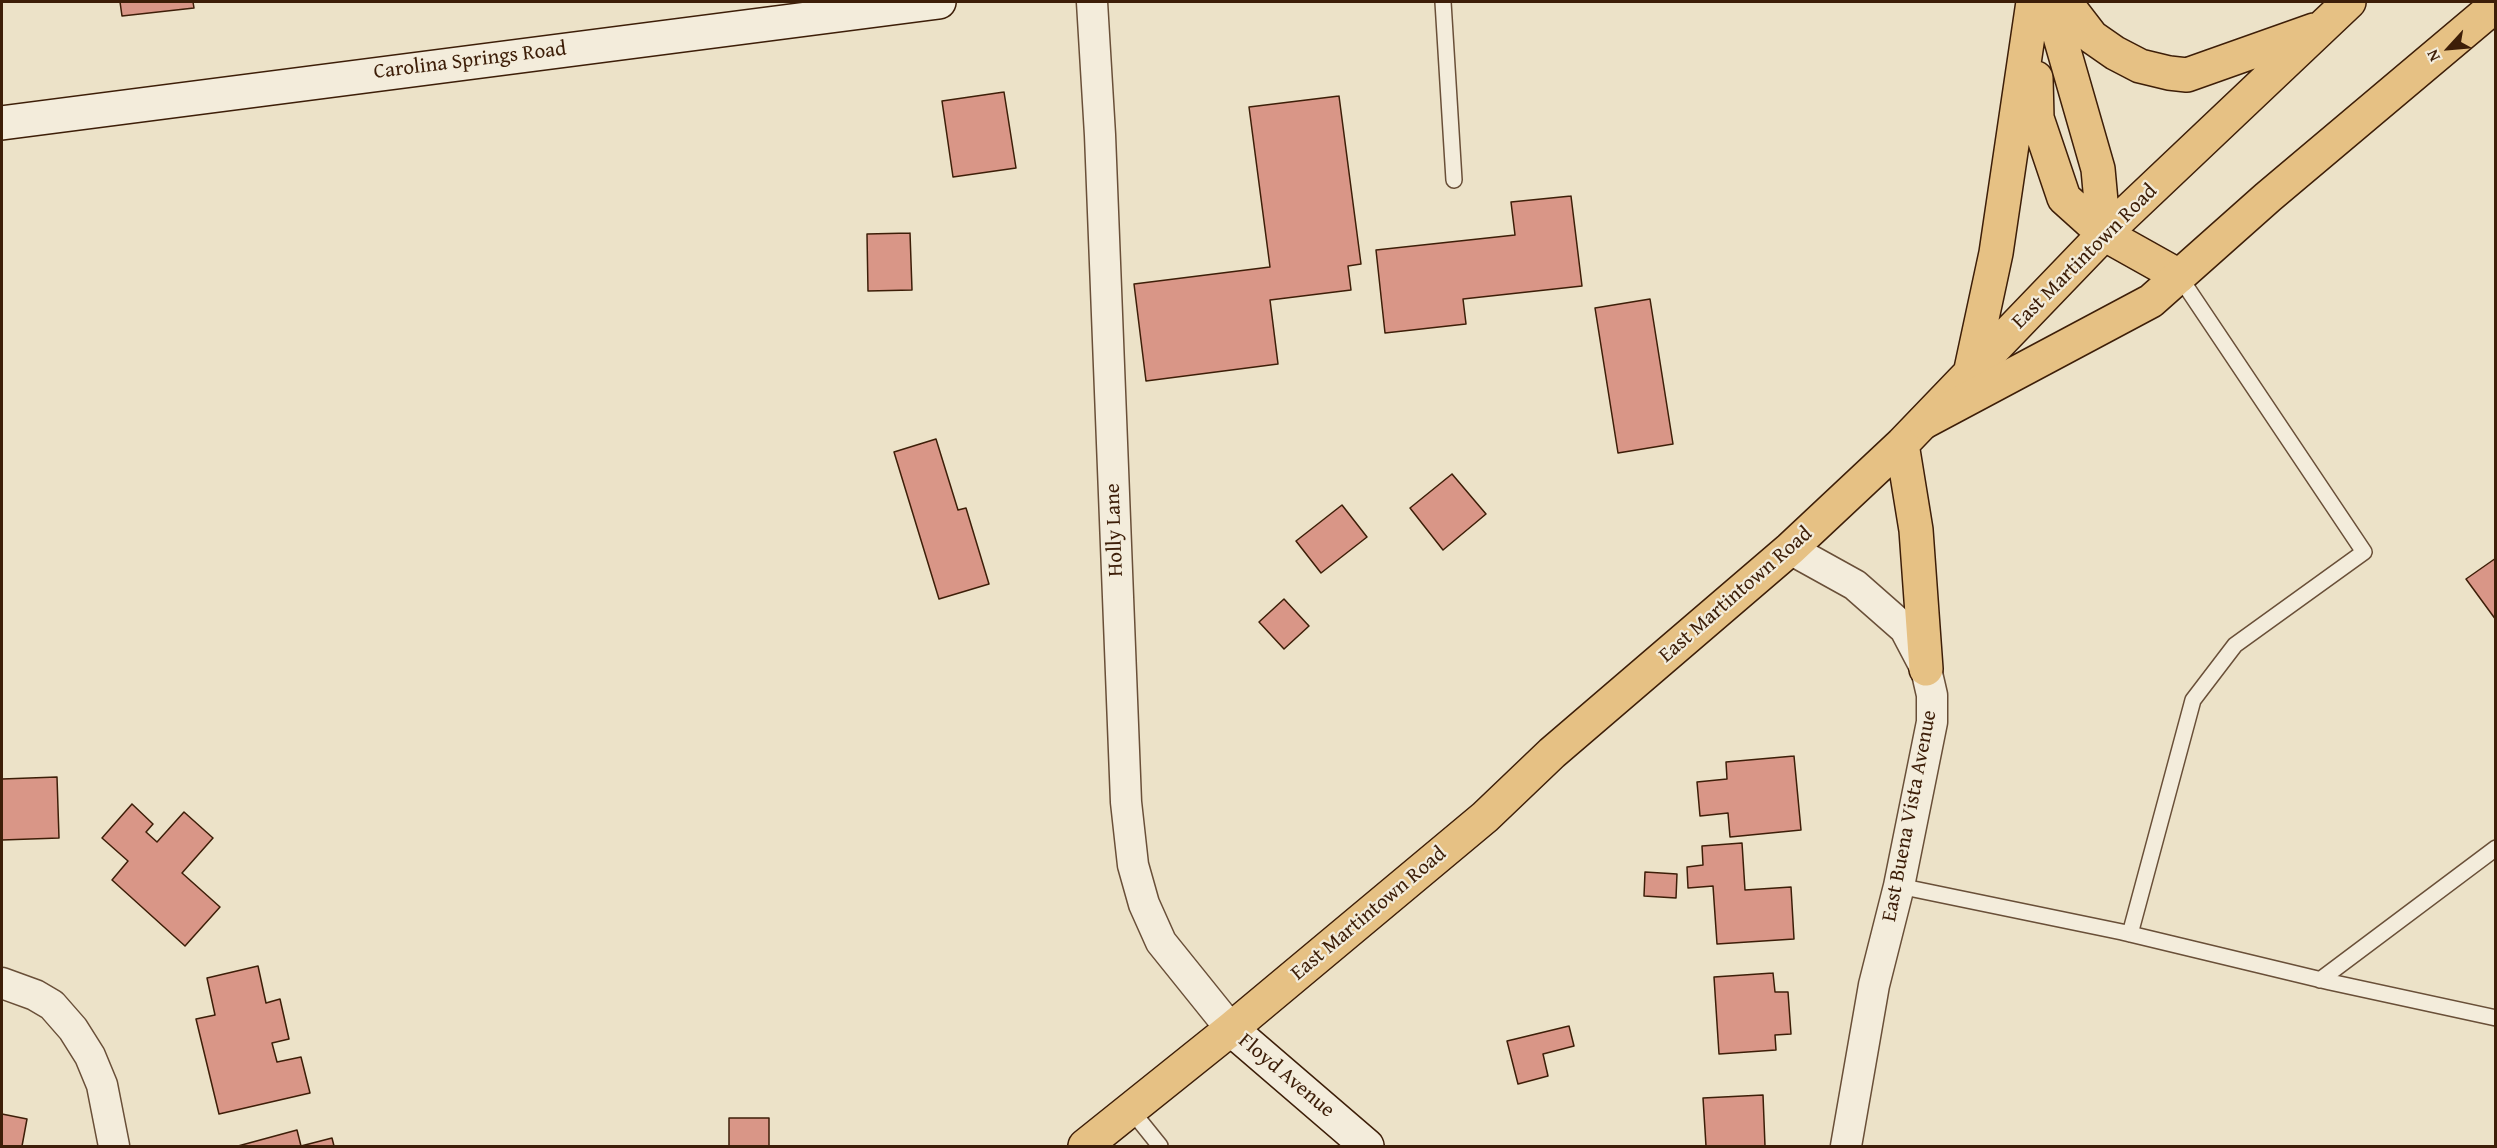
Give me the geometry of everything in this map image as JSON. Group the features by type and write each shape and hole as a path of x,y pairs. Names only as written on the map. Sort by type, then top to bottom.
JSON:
{"main road":[{"path":"2035,2 2037,117 2064,198 2104,234 2179,276"},
{"path":"1970,374 1996,253 2035,2"},
{"path":"2050,2 2098,169 2104,234"},
{"path":"2065,2 2092,37 2115,53 2140,66 2187,75 2324,27"},
{"name":"East Martintown Road","path":"1085,1146 1232,1029 1485,817 1552,753 1790,549 1913,433 2104,234 2349,2"},
{"path":"1926,669 1916,530 1913,433 2151,301 2268,197 2496,5"}],"street":[{"name":"Carolina Springs Road","path":"2,123 939,2"},
{"name":"Holly Lane","path":"1092,2 1100,135 1126,802 1133,865 1144,904 1161,942 1232,1029"},
{"name":"East Buena Vista Avenue","path":"1790,549 1864,593 1905,629 1926,669 1932,695 1932,722 1899,886 1874,985 1846,1146"},
{"path":"2,983 35,995 52,1005 74,1029 90,1056 102,1085 114,1146"},
{"name":"Floyd Avenue","path":"1232,1029 1367,1146"}],"lane":[{"path":"1443,2 1454,180"},
{"path":"2130,934 2193,700 2235,645 2364,552 2179,276"},
{"path":"2320,980 2496,848"},
{"path":"1899,886 2130,934 2320,980 2496,1018"},
{"path":"1131,1110 1160,1146"}],"building":[{"path":"120,2 193,2 194,8 122,16"},
{"path":"1004,92 1016,168 953,177 942,101"},
{"path":"1339,96 1361,264 1348,266 1351,290 1270,300 1278,364 1146,381 1134,284 1270,267 1249,107"},
{"path":"1571,196 1582,286 1463,299 1466,324 1385,333 1376,250 1515,235 1511,202"},
{"path":"910,233 912,290 868,291 867,234"},
{"path":"1650,299 1673,444 1618,453 1595,308"},
{"path":"936,439 958,510 966,508 989,584 939,599 894,452"},
{"path":"1452,474 1486,514 1443,550 1410,508"},
{"path":"1342,505 1367,537 1321,573 1296,541"},
{"path":"2496,558 2496,620 2466,579"},
{"path":"1284,599 1309,626 1284,649 1259,622"},
{"path":"1794,756 1801,830 1730,837 1728,813 1700,816 1697,782 1727,779 1726,762"},
{"path":"57,777 59,838 2,840 2,779"},
{"path":"132,804 153,824 146,832 157,842 184,812 213,838 182,873 220,907 185,946 112,880 128,861 102,838"},
{"path":"1742,843 1745,890 1791,887 1794,939 1717,944 1713,886 1688,888 1687,867 1703,865 1702,846"},
{"path":"1645,872 1677,874 1676,898 1644,896"},
{"path":"258,966 266,1003 280,999 289,1039 272,1043 277,1062 301,1057 310,1093 219,1114 196,1019 215,1015 207,978"},
{"path":"1773,973 1775,992 1788,992 1791,1034 1775,1035 1776,1050 1719,1054 1714,977"},
{"path":"1569,1026 1574,1046 1543,1054 1548,1076 1518,1084 1507,1041"},
{"path":"1763,1095 1765,1146 1706,1146 1703,1098"},
{"path":"2,1114 27,1119 22,1146 2,1146"},
{"path":"729,1118 769,1118 769,1146 729,1146"},
{"path":"297,1130 301,1146 238,1146"},
{"path":"332,1138 334,1146 301,1146"}]}
